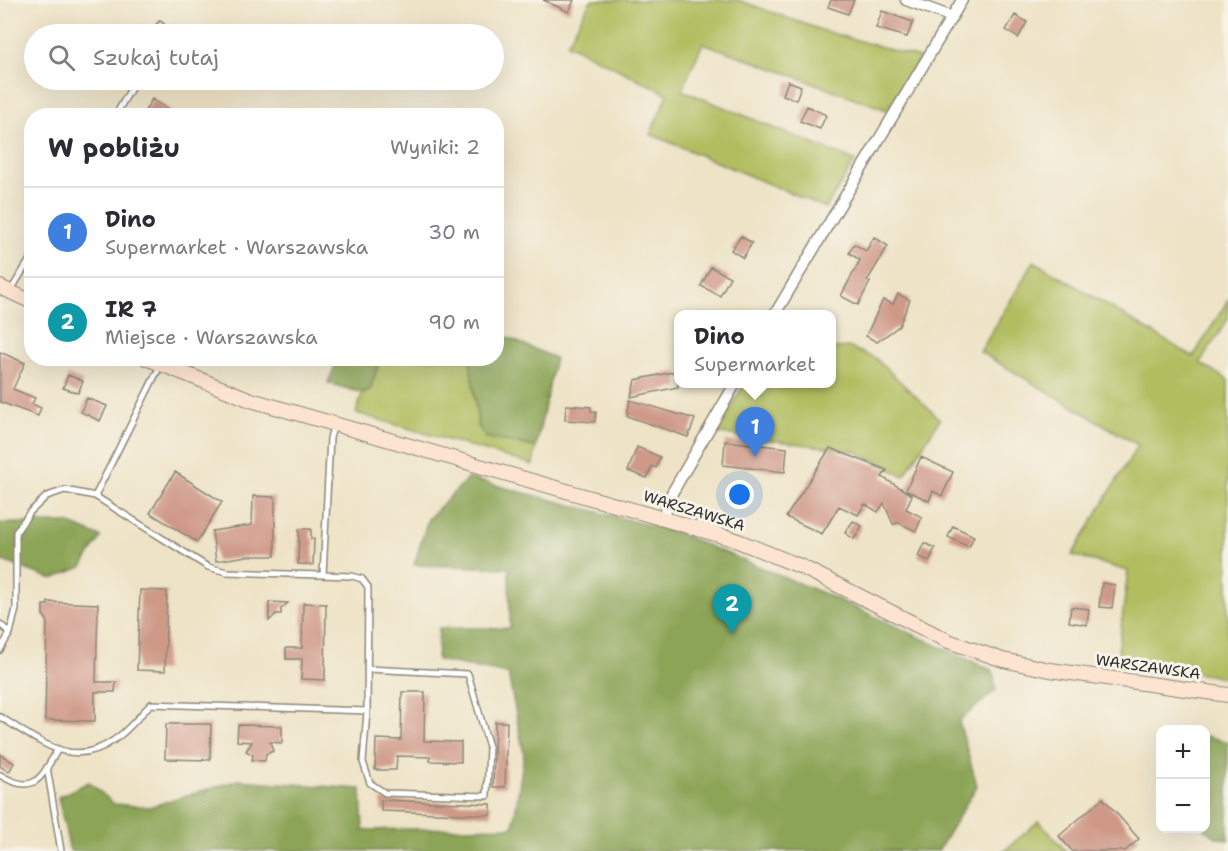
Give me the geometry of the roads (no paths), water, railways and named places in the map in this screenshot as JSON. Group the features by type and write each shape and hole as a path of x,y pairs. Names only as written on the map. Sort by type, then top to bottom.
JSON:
{"main road":[{"path":"5,289 24,298"},
{"name":"WARSZAWSKA","path":"163,366 251,400 663,518 771,553 918,628 1004,660 1050,670 1228,695"}],"street":[{"path":"906,0 952,17"},
{"path":"778,310 962,0"},
{"path":"663,518 672,493 733,388"}],"lane":[{"path":"120,108 130,90"},
{"path":"5,289 24,266"},
{"path":"95,496 160,366"},
{"path":"323,575 330,438 334,424"},
{"path":"0,650 10,633 16,609 16,532 30,512 47,496 65,490 95,496 208,567 227,572 352,576 362,579 368,587 367,669 367,711 363,762 370,783 385,793 487,796 489,747 468,674 367,669"},
{"path":"0,624 10,633"},
{"path":"0,717 70,754 92,753 115,740 151,704 367,711"},
{"path":"0,775 21,785 31,784 38,780 58,749"},
{"path":"47,767 61,851"}],"place":[{"name":"Dino","path":"755,457"},
{"name":"IR 7","path":"732,634"}]}
